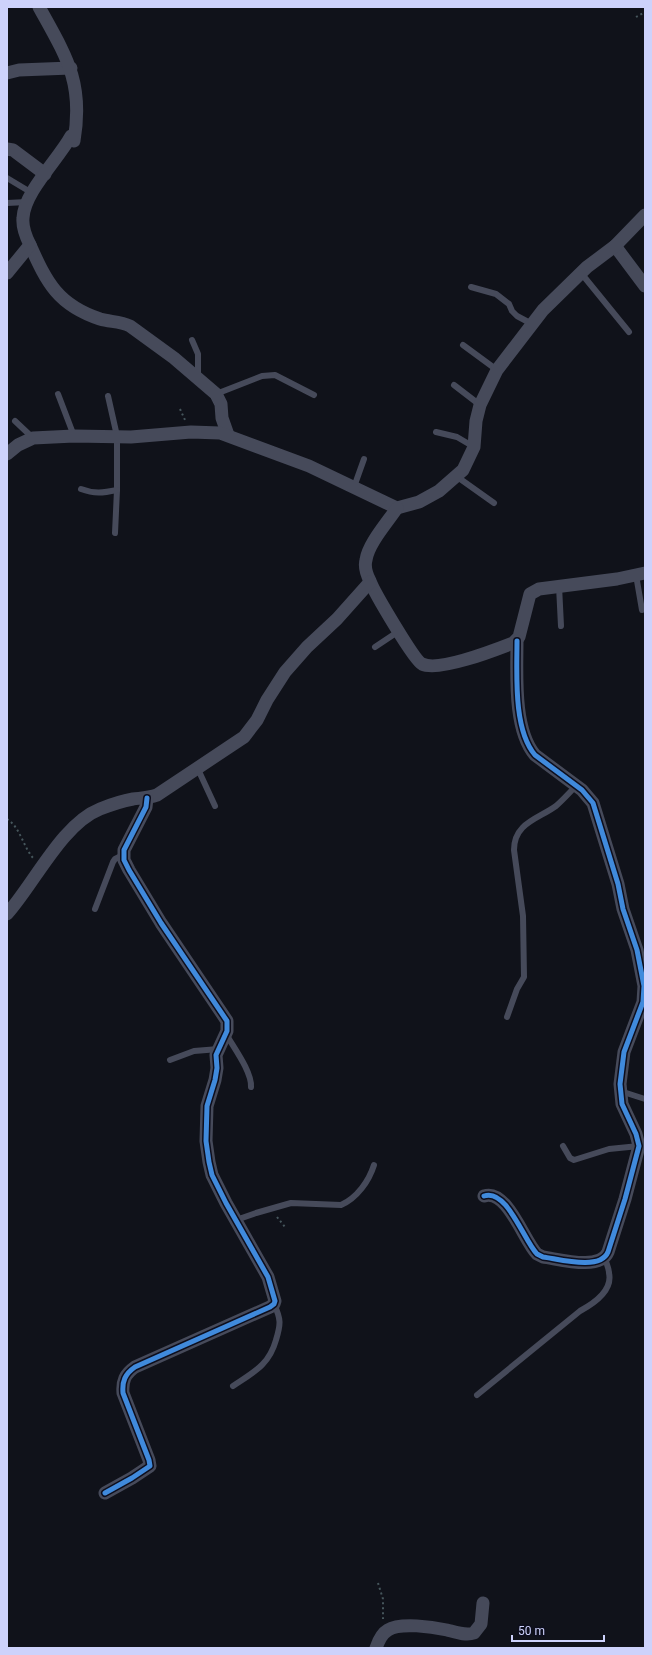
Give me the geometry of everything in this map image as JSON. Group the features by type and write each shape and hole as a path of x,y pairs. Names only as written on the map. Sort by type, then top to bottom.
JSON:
{"street":[{"path":"39,7 64,52 71,68 77,110 74,141 71,136 64,149 45,174 30,198 22,220 26,237 50,284 60,297 72,306 100,319 123,323 130,326 174,358 216,394 221,404 222,418 228,435"},
{"path":"7,73 19,70 71,68"},
{"path":"7,149 13,150 45,174"},
{"path":"517,641 497,649 437,666 422,664 412,653 370,582 365,567 368,551 397,508 419,502 439,491 456,476 467,463 476,438 476,421 480,404 497,370 544,310 581,273 615,246 645,215"},
{"path":"7,273 30,245"},
{"path":"615,246 645,286"},
{"path":"8,453 18,445 33,438 74,436 131,437 191,432 220,433 309,466 397,508"},
{"path":"484,1196 489,1194 495,1195 504,1203 537,1254 543,1257 584,1263 598,1262 605,1258 625,1199 639,1146 636,1134 622,1104 620,1091 624,1052 644,1004 644,986 637,950 623,909 618,884 597,812 590,797 535,755 530,748 520,720 517,702 517,641 530,594 539,589 617,579 641,574"},
{"path":"7,915 42,867 76,825 99,809 125,801 147,798 156,795 244,737 285,672 308,647 338,619 370,582"},
{"path":"105,1493 150,1466 123,1393 122,1382 125,1376 135,1367 274,1304 274,1294 268,1278 212,1175 206,1141 207,1106 215,1080 217,1068 216,1054 226,1034 227,1021 161,923 129,870 123,855 124,850 146,807 147,798"},
{"path":"376,1648 384,1633 394,1627 419,1626 471,1634 474,1633 481,1624 483,1603"}],"lane":[{"path":"7,178 30,198"},
{"path":"7,203 30,198"},
{"path":"581,273 629,332"},
{"path":"471,287 496,294 509,304 512,311 517,316 534,324"},
{"path":"192,340 198,354 198,378"},
{"path":"463,345 497,370"},
{"path":"216,394 262,376 275,375 314,395"},
{"path":"454,385 480,404"},
{"path":"58,394 74,436"},
{"path":"108,396 117,436 115,533"},
{"path":"15,421 33,438"},
{"path":"436,432 457,437 474,447"},
{"path":"354,487 364,459"},
{"path":"456,476 494,503"},
{"path":"81,489 99,494 117,490"},
{"path":"641,574 642,610"},
{"path":"559,586 561,626"},
{"path":"375,648 399,631"},
{"path":"197,767 215,806"},
{"path":"507,1017 516,989 524,977 523,916 514,850 516,835 529,822 557,805 576,786"},
{"path":"95,909 113,862 115,859 123,855"},
{"path":"226,1034 248,1074 251,1081 251,1087"},
{"path":"170,1060 194,1051 219,1049"},
{"path":"620,1091 645,1099"},
{"path":"563,1146 570,1158 574,1160 610,1149 639,1146"},
{"path":"236,1220 256,1212 291,1203 341,1205 347,1202 370,1177 374,1165"},
{"path":"477,1395 580,1311 596,1301 608,1285 610,1275 605,1258"},
{"path":"233,1386 258,1370 267,1362 273,1350 280,1328 280,1318 274,1304"}],"path":[{"path":"636,17 645,12"},
{"path":"7,819 19,833 25,848 42,867"},
{"path":"271,1209 284,1227"},
{"path":"378,1584 383,1599 384,1633"}],"cycle path":[{"path":"484,1196 492,1196 500,1200 507,1207 537,1254 543,1257 568,1261 597,1261 604,1258 608,1252 625,1199 639,1146 636,1134 622,1104 620,1084 624,1052 643,1002 644,986 637,950 623,909 618,884 593,803 582,790 535,755 528,744 523,731 518,700 517,641"},
{"path":"105,1493 150,1466 123,1393 124,1381 129,1372 135,1367 270,1307 275,1301 268,1277 226,1203 212,1175 209,1162 206,1141 207,1106 215,1080 217,1068 216,1055 227,1031 227,1021 161,923 124,860 124,850 146,807 147,798"}]}
